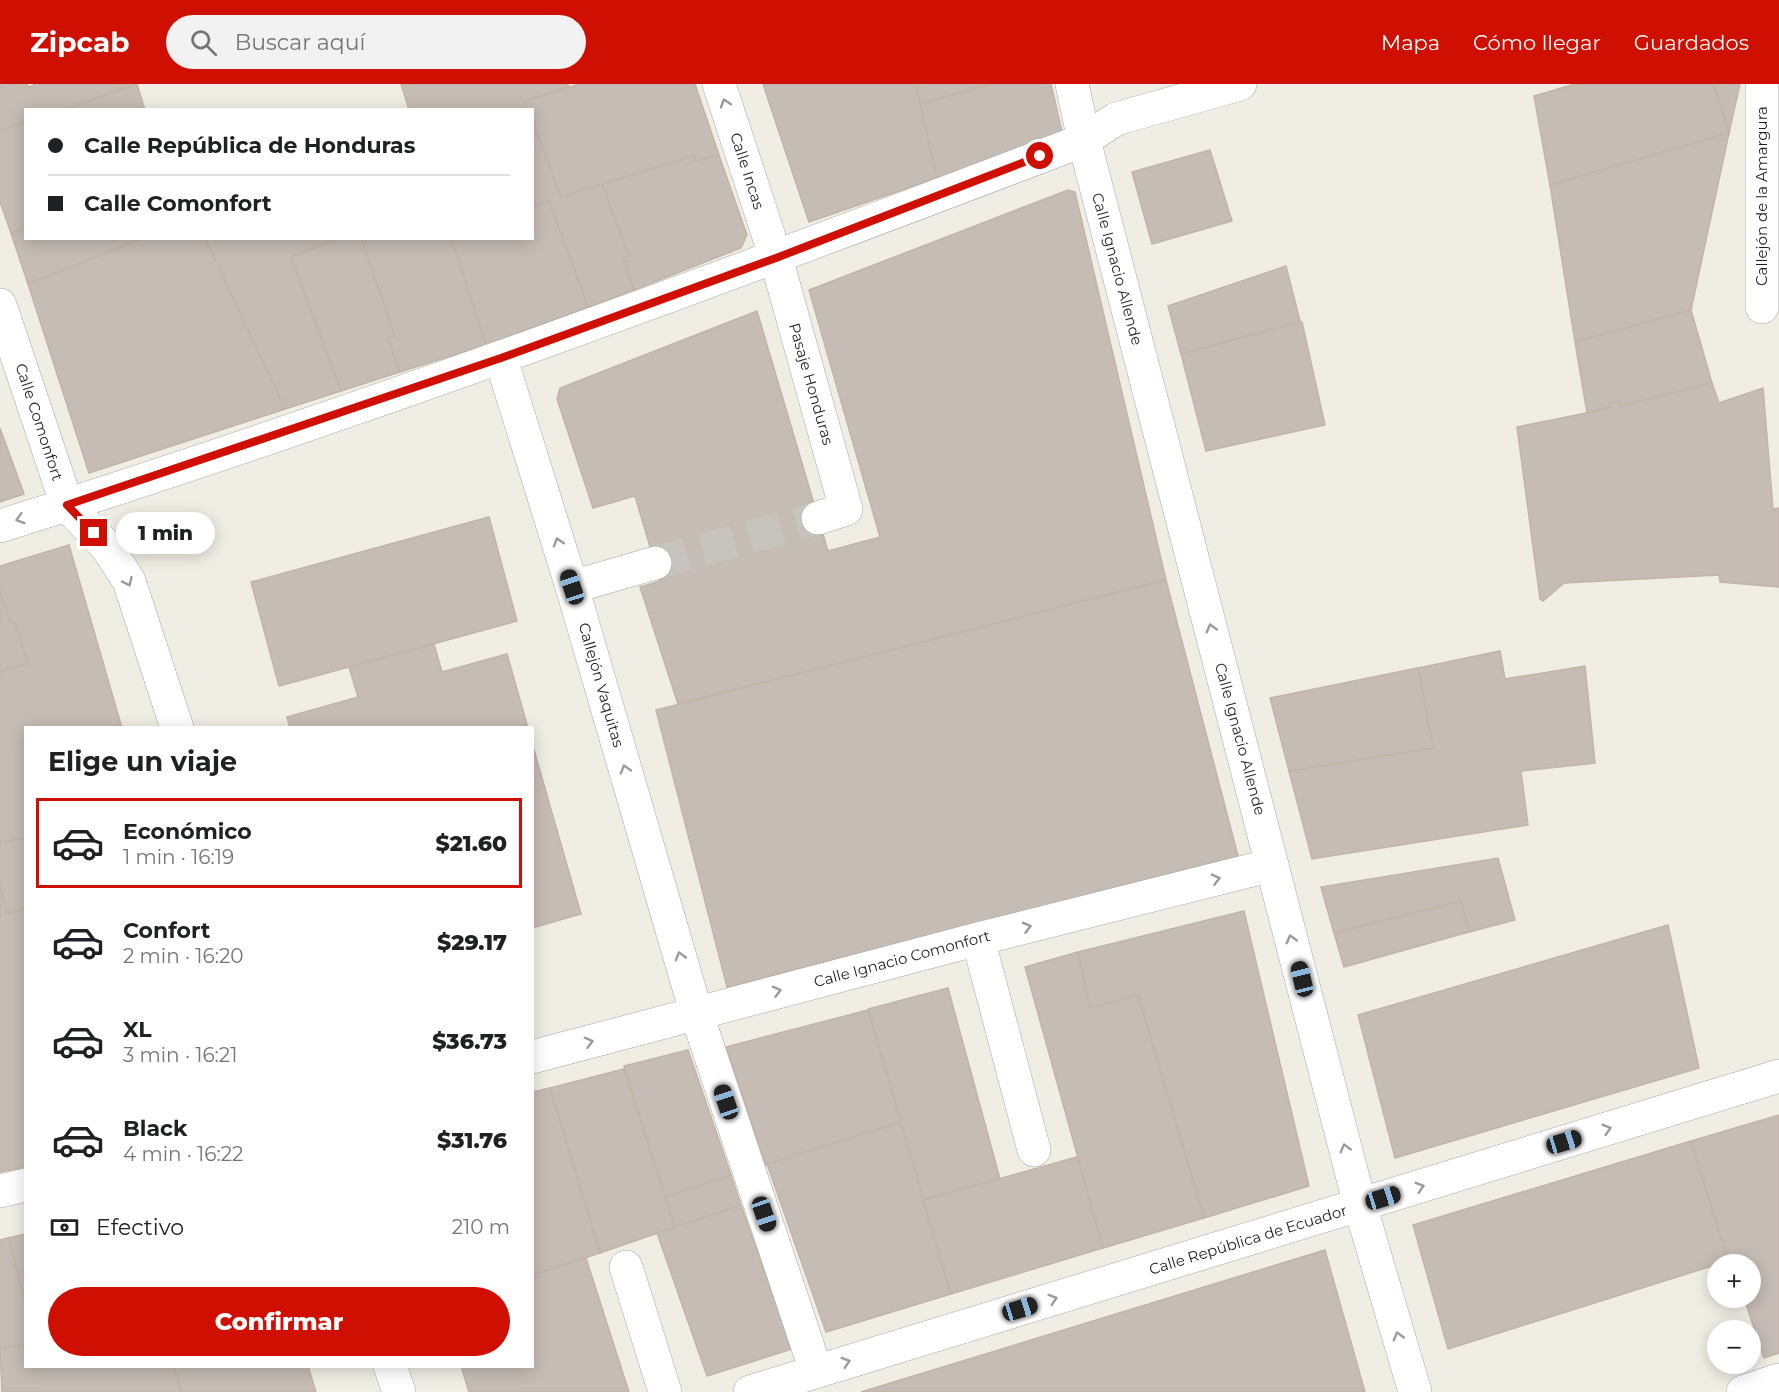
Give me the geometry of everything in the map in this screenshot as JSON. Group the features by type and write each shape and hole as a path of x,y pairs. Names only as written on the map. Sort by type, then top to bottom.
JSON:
{"street":[{"name":"Calle Incas","path":"719,84 776,258"},
{"name":"Calle Ignacio Allende","path":"1072,84 1084,140 1360,1205 1415,1392"},
{"path":"0,526 501,358 776,258 1084,140 1116,119 1240,84"},
{"name":"Callejón de la Amargura","path":"1762,84 1762,307"},
{"name":"Pasaje Honduras","path":"776,258 832,514"},
{"name":"Calle Comonfort","path":"0,305 67,505 108,547 129,580 176,726"},
{"name":"Callejón Vaquitas","path":"501,358 572,587 696,1012 816,1371"},
{"path":"572,587 655,563"},
{"name":"Calle Ignacio Comonfort","path":"534,1056 696,1012 1272,865"},
{"path":"978,939 1034,1150"},
{"name":"Calle República de Ecuador","path":"750,1392 1779,1076"},
{"path":"0,1191 24,1185"},
{"path":"626,1267 665,1392"},
{"path":"391,1368 399,1392"},
{"path":"1743,1392 1779,1380"}],"building":[{"path":"0,84 27,84 28,87 37,84 137,84 69,108 24,108 24,123 0,131"},
{"path":"137,84 144,108 69,108"},
{"path":"401,84 568,84 569,87 525,101 527,108 408,108"},
{"path":"579,84 695,84 719,155 695,161 694,156 561,197 534,125 534,108 527,108 525,101"},
{"path":"763,84 916,84 937,178 809,222"},
{"path":"916,84 991,84 920,104"},
{"path":"991,84 1051,84 1063,136 937,178 920,104"},
{"path":"1575,84 1714,84 1729,133 1550,185 1534,96"},
{"path":"1714,84 1740,84 1729,133"},
{"path":"24,123 24,229 11,233 0,202 0,131"},
{"path":"534,125 561,197 602,184 629,256 623,258 634,290 588,307 549,201 534,206"},
{"path":"1729,133 1691,310 1575,342 1550,185"},
{"path":"1210,150 1232,221 1152,244 1132,172"},
{"path":"719,155 747,235 741,248 634,290 623,258 629,256 602,184 694,156 695,161"},
{"path":"1068,190 1075,192 1166,580 678,704 640,587 660,581 635,496 593,508 557,399 560,388 757,311 828,551 880,537 809,290"},
{"path":"549,201 588,307 486,345 452,240 534,240 534,206"},
{"path":"24,229 24,240 139,240 28,284 11,233"},
{"path":"139,240 206,240 285,409 89,473 28,284"},
{"path":"206,240 337,240 291,257 341,391 285,409"},
{"path":"337,240 362,240 395,336 388,338 400,372 341,391 291,257"},
{"path":"362,240 452,240 486,345 400,372 388,338 395,336"},
{"path":"1286,266 1300,321 1181,354 1168,306"},
{"path":"1691,310 1712,383 1620,406 1619,402 1609,403 1610,407 1587,413 1575,342"},
{"path":"1302,322 1325,425 1206,451 1181,354"},
{"path":"1712,383 1719,403 1763,388 1773,509 1779,508 1779,587 1720,582 1719,575 1564,583 1543,601 1540,599 1517,427 1606,409 1610,407 1609,403 1619,402 1620,406"},
{"path":"0,428 24,494 0,502"},
{"path":"489,517 517,621 279,686 251,582"},
{"path":"69,545 121,726 24,726 24,838 0,843 0,672 28,663 15,622 10,623 0,591 0,566"},
{"path":"1166,580 1238,856 727,987 656,710"},
{"path":"0,591 10,623 15,622 28,663 0,672"},
{"path":"434,644 442,672 507,654 527,726 289,726 287,717 358,697 349,667"},
{"path":"1500,651 1505,679 1585,666 1595,763 1521,771 1528,825 1312,859 1289,771 1433,748 1418,668"},
{"path":"1418,668 1433,748 1289,771 1270,698"},
{"path":"534,750 581,914 534,927"},
{"path":"24,838 24,909 7,913 0,885 0,843"},
{"path":"1498,858 1515,920 1469,932 1461,901 1334,933 1321,887"},
{"path":"0,885 7,913 24,909 24,1167 0,1172"},
{"path":"1461,901 1469,932 1344,967 1334,933"},
{"path":"1244,911 1309,1186 1204,1218 1138,995 1090,1008 1078,952"},
{"path":"1668,925 1699,1068 1395,1158 1358,1015"},
{"path":"1078,952 1090,1008 1138,995 1204,1218 1103,1248 1025,967"},
{"path":"948,988 1000,1179 923,1200 868,1009"},
{"path":"868,1010 901,1122 766,1165 726,1047"},
{"path":"688,1050 731,1175 665,1197 624,1066"},
{"path":"624,1069 675,1227 600,1253 550,1088"},
{"path":"550,1088 600,1253 534,1274 534,1092"},
{"path":"1779,1115 1779,1353 1764,1358 1761,1349 1761,1320 1751,1320 1747,1308 1761,1308 1761,1254 1726,1254 1691,1141"},
{"path":"901,1122 951,1294 826,1332 767,1164"},
{"path":"1691,1141 1726,1254 1707,1254 1707,1268 1448,1349 1413,1225"},
{"path":"1077,1157 1103,1248 951,1294 923,1200"},
{"path":"731,1175 741,1205 675,1227 665,1197"},
{"path":"741,1205 792,1349 707,1376 657,1233"},
{"path":"24,1234 24,1298 8,1238"},
{"path":"8,1238 24,1298 24,1344 0,1349 0,1240"},
{"path":"1325,1250 1365,1392 861,1392"},
{"path":"586,1258 629,1392 469,1392 462,1368 534,1368 534,1274"},
{"path":"24,1344 24,1368 175,1368 181,1392 2,1392 0,1349"},
{"path":"175,1368 309,1368 316,1392 181,1392"}],"tunnel":[{"path":"655,563 818,518"}],"route":[{"path":"94,533 67,505 501,358 776,258 1040,156"}]}
